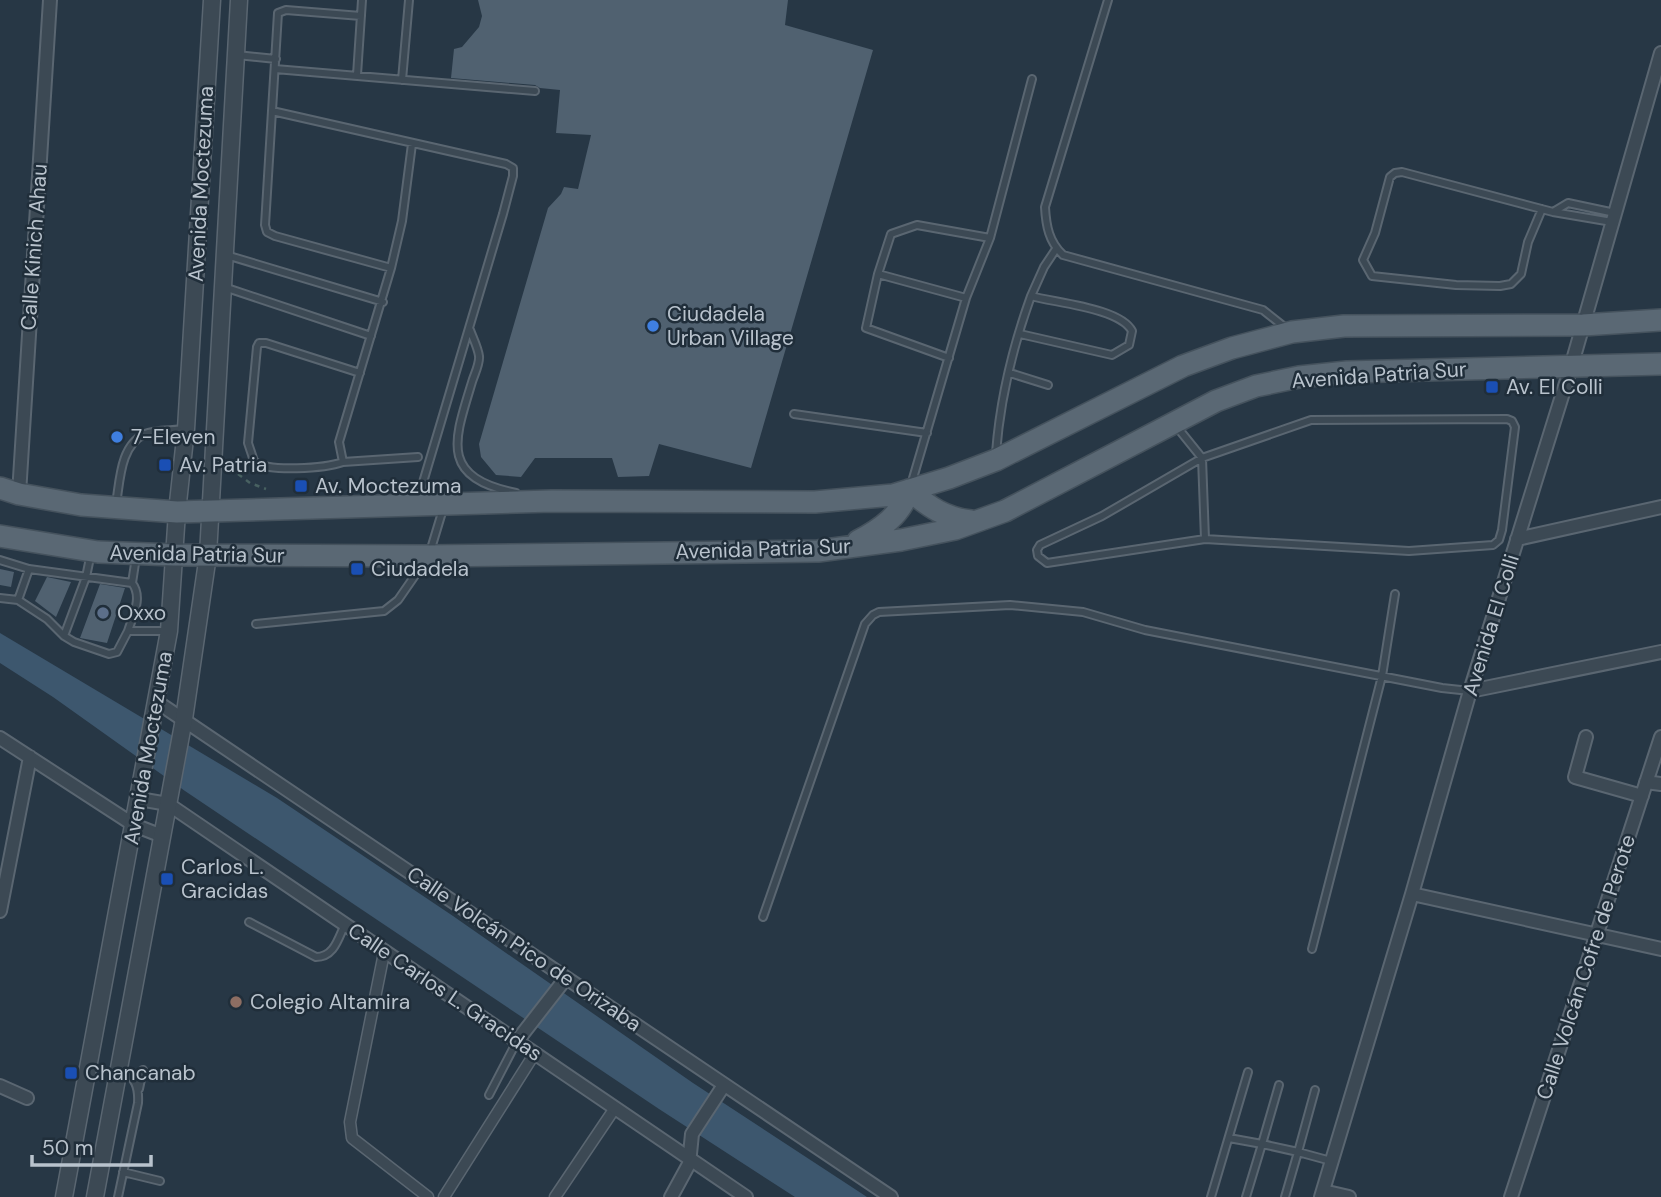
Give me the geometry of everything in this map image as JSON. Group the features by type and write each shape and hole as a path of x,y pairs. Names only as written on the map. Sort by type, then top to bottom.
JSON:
{"main road":[{"name":"Avenida Patria Sur","path":"9,491 115,508 177,512 552,501 815,502 893,495 996,460 1183,366 1232,348 1292,332 1343,326 1583,325 1661,320"},
{"name":"Avenida Patria Sur","path":"3,537 92,551 174,555 429,556 818,551 901,540 955,529 1005,510 1216,401 1242,391 1298,377 1400,370 1661,364"},
{"path":"846,547 873,533 895,516 905,503 909,490 943,515 958,520 976,521"}],"street":[{"name":"Calle Kinich Ahau","path":"9,491 50,0"},
{"name":"Avenida Moctezuma","path":"64,1197 169,631 186,429 212,0"},
{"name":"Avenida Moctezuma","path":"95,1197 184,719 208,555 239,0"},
{"name":"Avenida El Colli","path":"1322,1194 1470,691 1571,367 1661,53"},
{"path":"1517,539 1661,507"},
{"path":"1470,691 1661,652"},
{"name":"Calle Volcán Pico de Orizaba","path":"156,708 184,719 721,1090 891,1197"},
{"path":"1586,737 1575,777 1642,796"},
{"name":"Calle Volcán Cofre de Perote","path":"1511,1197 1661,737"},
{"path":"0,738 134,825 162,836"},
{"path":"0,911 4,869 30,757"},
{"path":"1646,782 1661,784"},
{"name":"Calle Carlos L. Gracidas","path":"139,799 168,804 747,1197"},
{"path":"1412,894 1661,949"},
{"path":"384,953 350,1122 352,1138 428,1197"},
{"path":"517,1041 563,982"},
{"path":"444,1197 535,1053"},
{"path":"0,1086 27,1098"},
{"path":"671,1197 686,1172 692,1134 721,1090"},
{"path":"555,1197 615,1108"},
{"path":"1322,1194 1349,1197"}],"lane":[{"path":"357,75 362,0"},
{"path":"402,80 409,0"},
{"path":"1108,0 1045,207 1048,232 1056,249 1063,255 1263,310 1292,332"},
{"path":"361,16 286,10 278,13 265,225 267,232 391,268"},
{"path":"236,55 276,59"},
{"path":"275,69 535,90"},
{"path":"909,490 966,298 990,239 1032,79"},
{"path":"272,111 506,164 513,168 503,214 416,505"},
{"path":"343,462 339,442 383,302 404,209 412,144"},
{"path":"1542,209 1528,242 1521,274 1511,284 1456,285 1372,276 1363,260 1375,233 1390,177 1399,172 1542,209 1552,212 1614,217"},
{"path":"1552,212 1568,203 1614,217"},
{"path":"949,358 866,328 878,274 891,234 917,225 990,239"},
{"path":"996,460 999,414 1020,334 1031,296 1044,267 1056,249"},
{"path":"224,254 383,302"},
{"path":"878,274 966,298"},
{"path":"222,287 372,336"},
{"path":"1020,334 1112,355 1129,345 1132,331 1119,318 1031,296"},
{"path":"470,328 480,358 457,433 456,448 461,463 478,480 508,491 552,501"},
{"path":"360,373 259,343 248,443 254,461 265,466 318,468 343,462 418,457"},
{"path":"1010,373 1048,385"},
{"path":"794,414 927,433"},
{"path":"1507,419 1515,426 1502,530 1499,540 1493,545 1409,551 1205,539 1047,563 1038,556 1037,550 1040,545 1102,516 1202,458 1311,421 1507,419"},
{"path":"1174,424 1202,458 1205,539"},
{"path":"115,508 123,458 135,443 145,434 186,429"},
{"path":"256,624 384,611 398,600 429,556 444,503"},
{"path":"3,537 1,560 29,569 132,583"},
{"path":"64,636 86,577 92,551"},
{"path":"0,598 18,600 47,619 64,636 109,654 117,652 128,631 137,600 132,583 136,554"},
{"path":"18,600 29,569"},
{"path":"1312,949 1382,676 1395,594"},
{"path":"763,917 865,624 873,615 884,611 1010,605 1083,612 1145,630 1470,691"},
{"path":"128,631 169,631"},
{"path":"249,922 316,957 325,957 332,952 345,924"},
{"path":"489,1095 517,1041"},
{"path":"119,1066 133,1077 139,1088"},
{"path":"118,1197 144,1070"},
{"path":"1211,1197 1248,1072"},
{"path":"1246,1197 1279,1085"},
{"path":"1285,1197 1315,1090"},
{"path":"1229,1138 1262,1143 1331,1161"},
{"path":"123,1172 160,1181"}],"path":[{"path":"214,439 223,463 250,483 270,491"}],"water":[{"path":"0,633 277,798 453,916 693,1083 867,1197 795,1197 659,1109 185,791 53,697 0,663"}],"building":[{"name":"Ciudadela Urban Village","path":"478,0 788,0 785,25 873,50 751,468 659,444 649,476 618,477 612,458 535,458 521,477 496,475 481,457 479,444 548,208 564,187 578,189 591,135 556,133 560,90 535,85 451,78 454,49 462,47 479,27 482,16"},
{"path":"0,569 14,572 11,587 0,585"},
{"name":"Oxxo","path":"47,577 71,582 56,617 35,601"},
{"name":"Oxxo","path":"100,584 125,588 107,643 80,638"}],"place":[{"name":"Ciudadela Urban Village","path":"653,326"},
{"name":"Av. El Colli","path":"1492,387"},
{"name":"7-Eleven","path":"117,437"},
{"name":"Av. Patria","path":"165,465"},
{"name":"Av. Moctezuma","path":"301,486"},
{"name":"Ciudadela","path":"357,569"},
{"name":"Oxxo","path":"103,613"},
{"name":"Carlos L. Gracidas","path":"167,879"},
{"name":"Colegio Altamira","path":"236,1002"},
{"name":"Chancanab","path":"71,1073"}]}
